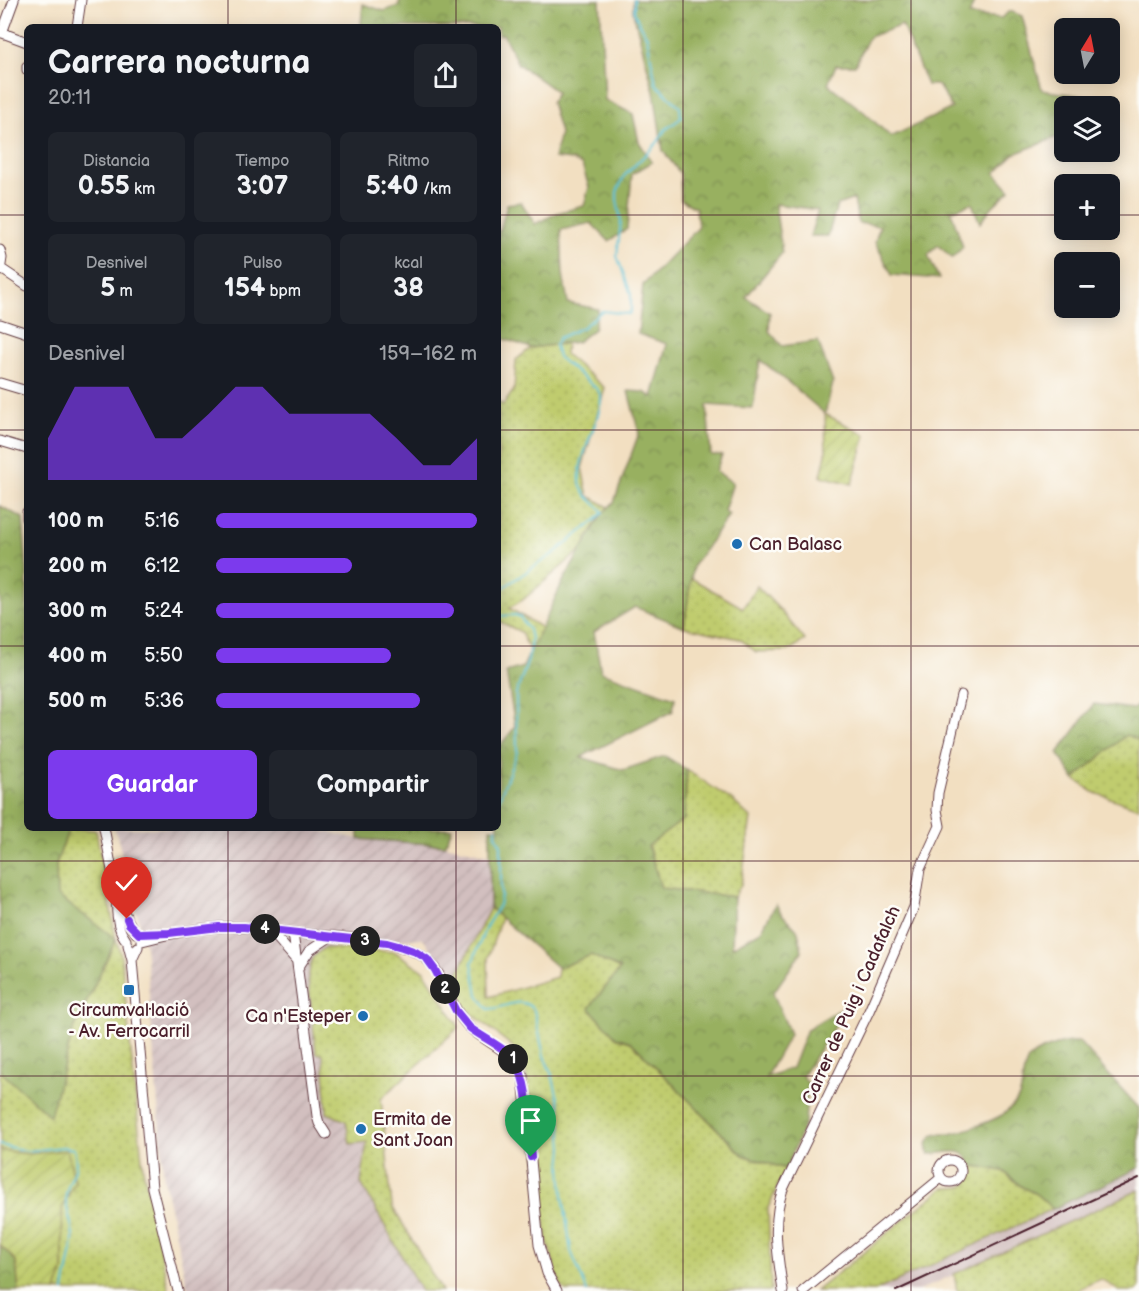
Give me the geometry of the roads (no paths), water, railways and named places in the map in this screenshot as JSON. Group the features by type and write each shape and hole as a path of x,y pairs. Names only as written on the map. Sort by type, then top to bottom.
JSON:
{"street":[{"path":"14,0 1,32 24,41"},
{"path":"77,24 81,0"},
{"path":"0,250 0,269 24,284"},
{"path":"0,324 24,332"},
{"path":"0,383 24,390"},
{"path":"0,441 24,448"},
{"name":"Carrer de Puig i Cadafalch","path":"783,1291 776,1237 778,1204 869,1011 914,907 920,869 940,826 937,810 938,793 961,694"},
{"path":"105,831 117,889 116,911 123,936 135,940 219,927 244,927 387,943 416,952 427,959 456,1011 470,1028 510,1055 518,1066 525,1089 539,1245 547,1273 557,1291"},
{"path":"270,930 299,963"},
{"path":"296,933 317,1116 326,1134"},
{"path":"299,963 309,951 330,937"},
{"path":"135,940 132,960 152,1188 178,1291"},
{"path":"803,1291 941,1178"}],"waterway":[{"path":"501,589 553,554 603,512 585,494 580,481 580,469 597,418 601,395 597,389 558,357 555,345 559,338 583,327 602,311 629,314 631,294 617,256 621,221 617,192 624,176 657,143 665,130 681,118 680,107 656,84 647,37 634,13 634,0"},
{"path":"501,616 520,617 529,630 531,639 528,660 516,694 517,752 501,794"},
{"path":"496,831 501,845 501,896 472,963 478,995 488,1009 512,1003 524,1003 534,1010 544,1056 559,1102 563,1148 561,1167 563,1195 571,1251 587,1291"},
{"path":"0,1145 28,1151 63,1147 74,1149 75,1169 66,1194 73,1240 64,1291"}],"railway":[{"path":"896,1291 1139,1178"}],"place":[{"name":"Can Balasc","path":"737,544"},
{"name":"Circumval·lació - Av. Ferrocarril","path":"129,990"},
{"name":"Ca n'Esteper","path":"363,1016"},
{"name":"Ermita de Sant Joan","path":"361,1129"}]}
